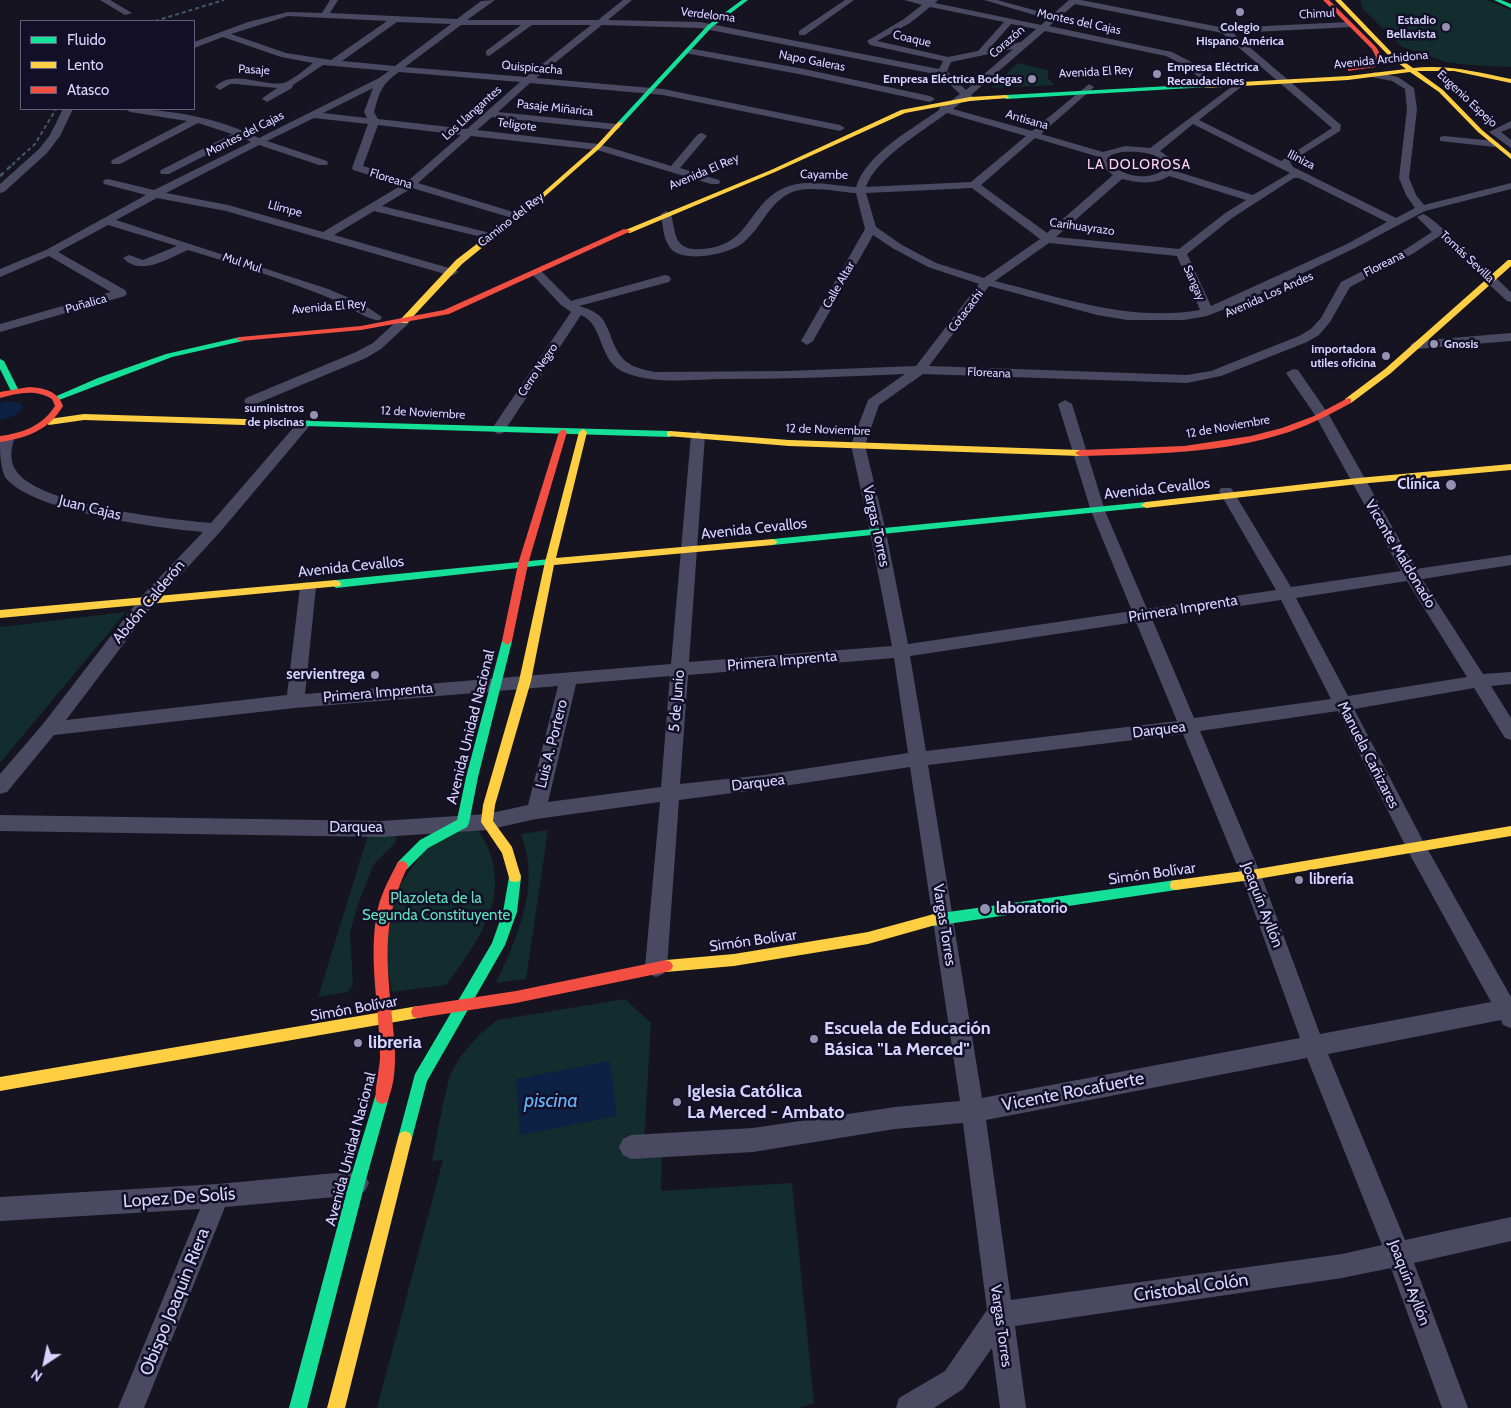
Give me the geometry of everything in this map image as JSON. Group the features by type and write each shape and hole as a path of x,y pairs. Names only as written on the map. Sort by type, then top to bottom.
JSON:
{"main road":[{"name":"Camino del Rey","path":"404,321 452,272 459,262 598,147 710,26 745,0"},
{"path":"1326,0 1349,24"},
{"name":"Eugenio Espejo","path":"1338,0 1391,55 1441,91 1511,157"},
{"path":"1348,0 1389,46 1400,55 1488,73 1511,74"},
{"path":"1497,0 1511,6"},
{"name":"Avenida El Rey","path":"1086,89 1238,85 1362,70 1373,66 1379,57 1374,48 1349,24"},
{"path":"1280,79 1363,73 1397,62 1400,55"},
{"name":"Avenida Archidona","path":"1280,79 1443,68 1511,81"},
{"name":"Avenida El Rey","path":"801,145 882,111 930,99 1207,81 1280,79"},
{"name":"Avenida El Rey","path":"56,398 141,363 176,352 212,344 360,328 446,312 666,214 773,171 903,111 954,101 967,96"},
{"name":"Avenida El Rey","path":"180,340 238,329 376,317 414,309 449,298 720,180"},
{"name":"12 de Noviembre","path":"49,422 84,417 419,426 698,435 789,443 1079,453 1157,451 1216,446 1268,435 1322,415 1370,385 1511,262"},
{"path":"0,395 16,391 42,390 162,345"},
{"path":"0,360 16,391"},
{"path":"4,439 35,430 49,422 58,411 59,406 56,398 42,390"},
{"name":"12 de Noviembre","path":"58,411 84,417"},
{"name":"Avenida Unidad Nacional","path":"298,1408 357,1183 386,1085 388,1070 380,953 380,922 391,884 406,861 419,848 462,823 466,801 499,683 524,564 524,552 563,432"},
{"path":"336,1408 420,1079 466,1004 498,945 510,912 516,879 508,851 486,822 489,804 525,681 550,562 583,432"},
{"name":"Avenida Cevallos","path":"0,614 308,587 877,527 1097,508 1511,460"},
{"name":"Avenida Cevallos","path":"1357,479 1511,467"},
{"name":"Avenida Cevallos","path":"524,552 689,546"},
{"name":"Avenida Cevallos","path":"0,603 344,572 432,562"},
{"name":"Simón Bolívar","path":"0,1084 516,997 656,967 734,960 868,938 942,918 1251,875 1511,831"}],"street":[{"path":"104,0 128,13"},
{"path":"324,15 334,0"},
{"name":"Montes del Cajas","path":"0,273 50,252 155,194 382,80 491,0"},
{"name":"Los Llangantes","path":"325,235 410,185 527,80 628,0"},
{"path":"802,33 850,0"},
{"name":"Montes del Cajas","path":"908,0 932,2 1009,21 1044,26 1179,57 1189,62 1207,81"},
{"path":"988,0 1055,18"},
{"name":"Corazón","path":"967,96 1074,0 1225,31 1280,79"},
{"name":"Coaque","path":"932,2 906,21 871,41 948,60"},
{"name":"Verdeloma","path":"195,45 288,11 394,20 600,24 663,23 710,26 943,73"},
{"path":"333,63 394,20"},
{"path":"982,52 1009,21"},
{"path":"489,53 529,23"},
{"name":"Chimul","path":"1225,31 1349,24"},
{"name":"Quispicacha","path":"222,34 284,55 321,62 650,90 840,128"},
{"path":"967,96 943,73 948,60 1022,45"},
{"name":"Napo Galeras","path":"688,51 804,72 930,99"},
{"path":"267,100 321,62"},
{"path":"464,75 476,64"},
{"name":"Tomás Sevilla","path":"1375,74 1400,81 1409,88 1412,109 1404,178 1411,195 1422,213 1511,298"},
{"path":"1280,79 1336,125 1337,129 1286,160 1285,162 1288,167"},
{"name":"Floreana","path":"382,80 375,93 369,112 374,122 357,168 516,216"},
{"name":"Pasaje","path":"220,87 227,82 236,81 289,86"},
{"path":"1152,152 1238,85"},
{"path":"974,185 1036,135 1052,118 1086,89"},
{"path":"871,229 860,190 863,180 876,161 954,101"},
{"name":"Antisana","path":"944,109 1104,155"},
{"path":"0,190 43,151 55,136 68,110"},
{"path":"136,110 197,120 241,133 259,142 323,163"},
{"name":"Teligote","path":"312,114 598,147 673,170 720,180"},
{"name":"Pasaje Miñarica","path":"490,114 616,127"},
{"path":"116,162 197,120"},
{"name":"Iliniza","path":"1194,121 1395,222"},
{"path":"1494,139 1495,130 1511,124"},
{"path":"165,172 241,133"},
{"path":"673,170 702,136"},
{"path":"1444,139 1494,139 1511,145"},
{"path":"1125,149 1152,152 1164,157 1170,163 1171,169 1161,177 1148,179 1120,175 1107,169 1101,161 1104,155 1113,150 1125,149"},
{"path":"1169,172 1254,200"},
{"path":"1181,253 1228,216 1292,176 1301,174"},
{"name":"Cotacachi","path":"858,444 873,403 920,370 986,282 1046,239 1120,175"},
{"name":"Llimpe","path":"108,182 155,194 228,208 408,261 452,272"},
{"name":"Cayambe","path":"666,214 674,245 678,250 691,253 705,252 739,241 780,194 793,188 860,190 974,185"},
{"name":"Carihuayrazo","path":"974,185 1046,239 1181,253"},
{"name":"Avenida Los Andes","path":"871,229 898,247 932,265 986,282 1097,311 1127,316 1184,316 1207,312 1342,250 1395,222 1511,186"},
{"name":"Avenida Los Andes","path":"986,282 1034,300 1093,316 1154,324 1190,323 1234,312 1359,253 1422,213 1511,193"},
{"path":"372,207 490,236"},
{"name":"Mul Mul","path":"105,220 253,266 321,291 365,310 376,317"},
{"name":"Calle Altar","path":"807,342 871,229"},
{"name":"Floreana","path":"537,273 573,308 586,312 597,320 612,356 618,364 655,376 788,375 920,370 1187,379 1209,376 1304,339 1315,332 1326,318 1345,286 1441,232"},
{"path":"129,258 143,264 187,246"},
{"name":"Puñalica","path":"0,328 121,293 50,252"},
{"name":"Sangay","path":"1181,253 1207,312"},
{"path":"573,308 665,279"},
{"name":"Cerro Negro","path":"498,430 573,308"},
{"name":"Camino del Rey","path":"251,401 361,355 377,346 404,321"},
{"path":"1416,345 1511,338"},
{"name":"Vicente Maldonado","path":"1293,373 1322,415 1394,547 1511,732"},
{"name":"Joaquín Ayllón","path":"1065,404 1097,508 1251,875 1314,1047 1398,1253 1455,1408"},
{"name":"Abdón Calderón","path":"0,787 49,729 147,601 215,528 305,423"},
{"name":"5 de Junio","path":"656,967 698,435"},
{"name":"Juan Cajas","path":"4,439 3,458 9,471 20,483 42,495 87,510 176,525 215,528"},
{"name":"Vargas Torres","path":"858,444 877,527 901,651 973,1111 999,1316 1013,1408"},
{"name":"Manuela Cañizares","path":"1227,493 1286,593 1416,847 1510,1012"},
{"name":"Primera Imprenta","path":"49,729 294,701 901,651 1511,560"},
{"path":"294,701 308,587"},
{"name":"Luis A. Portero","path":"536,811 569,677"},
{"name":"Darquea","path":"0,823 380,828 486,822 536,811 764,782 918,759 1189,726 1342,704 1478,681 1511,678"},
{"name":"Vicente Rocafuerte","path":"631,1147 753,1140 895,1118 973,1111 1510,1012"},
{"name":"Lopez De Solís","path":"0,1209 218,1196 357,1183"},
{"name":"Obispo Joaquin Riera","path":"131,1408 218,1196"},
{"name":"Cristobal Colón","path":"999,1316 1342,1266 1511,1229"},
{"path":"909,1408 954,1380 999,1316"}],"green space":[{"name":"Estadio Bellavista","path":"1360,0 1487,0 1511,10 1511,67 1446,62 1402,47 1363,9"},
{"path":"1018,63 1048,70 1048,78 1054,85 991,88"},
{"path":"126,612 0,763 0,627"},
{"name":"Plazoleta de la Segunda Constituyente","path":"439,830 478,830 489,851 495,872 495,892 490,911 472,949 446,985 392,992 377,917"},
{"path":"548,830 526,979 496,983 519,929 528,892 527,854 521,834"},
{"path":"369,832 395,832 396,842 374,864 358,904 350,933 353,985 348,992 318,997"},
{"path":"625,999 651,1023 644,1142 662,1141 661,1191 792,1183 814,1403 799,1408 377,1408 443,1160 432,1161 450,1075 460,1057 480,1034 497,1020"}],"water":[{"path":"11,401 22,404 23,408 14,416 0,420 0,403"},
{"name":"piscina","path":"610,1061 617,1116 520,1135 516,1079"}],"railway":[{"path":"158,20 224,0"},
{"path":"12,165 35,144 55,110"},
{"path":"0,176 13,164"}],"traffic: fast":[{"path":"620,123 710,26 745,0"},
{"path":"1497,0 1511,6"},
{"path":"1006,97 1206,86"},
{"path":"56,398 169,355 240,339"},
{"path":"0,361 15,391"},
{"path":"276,423 670,434"},
{"path":"773,542 1146,505"},
{"path":"336,584 550,562"},
{"path":"402,866 424,844 463,823 477,755 507,641"},
{"path":"405,1138 420,1079 498,945 510,912 515,877"},
{"path":"934,920 1176,885"},
{"path":"298,1408 357,1183 382,1097"}],"traffic: slow":[{"path":"1338,0 1391,55 1441,91 1480,131 1511,157"},
{"path":"1206,86 1348,78 1425,68 1454,69 1511,81"},
{"path":"627,231 773,171 903,111 970,99 1006,97"},
{"path":"404,321 459,262 541,197 598,147 620,123"},
{"path":"1348,401 1388,371 1511,262"},
{"path":"49,422 84,417 276,423"},
{"path":"515,877 508,851 487,822 489,805 525,681 550,562 583,432"},
{"path":"670,434 789,443 1080,453"},
{"path":"1146,505 1358,481 1511,467"},
{"path":"550,562 773,542"},
{"path":"0,614 336,584"},
{"path":"1176,885 1251,875 1511,831"},
{"path":"666,966 734,960 868,938 934,920"},
{"path":"0,1084 418,1012"},
{"path":"336,1408 405,1138"}],"traffic: jam":[{"path":"1326,0 1374,48 1379,57 1373,66 1350,70"},
{"path":"240,339 361,328 446,312 627,231"},
{"path":"0,395 22,390 36,390 56,398 59,406 42,426 18,436 0,439"},
{"path":"1080,453 1184,449 1252,439 1285,430 1317,418 1348,401"},
{"path":"507,641 523,564 563,432"},
{"path":"382,1097 387,1056 381,973 382,929 391,887 402,866"},
{"path":"418,1012 516,997 666,966"}],"place":[{"name":"Colegio Hispano América","path":"1240,12"},
{"name":"Estadio Bellavista","path":"1446,27"},
{"name":"Empresa Eléctrica Recaudaciones","path":"1157,74"},
{"name":"Empresa Eléctrica Bodegas","path":"1032,79"},
{"name":"Gnosis","path":"1434,344"},
{"name":"importadora utiles oficina","path":"1386,356"},
{"name":"suministros de piscinas","path":"314,415"},
{"name":"Clínica","path":"1451,485"},
{"name":"servientrega","path":"375,675"},
{"name":"librería","path":"1299,880"},
{"name":"laboratorio","path":"985,909"},
{"name":"Escuela de Educación Básica \"La Merced\"","path":"814,1039"},
{"name":"libreria","path":"358,1043"},
{"name":"Iglesia Católica La Merced - Ambato","path":"677,1102"}],"district":[{"name":"LA DOLOROSA","path":"1139,165"}]}
